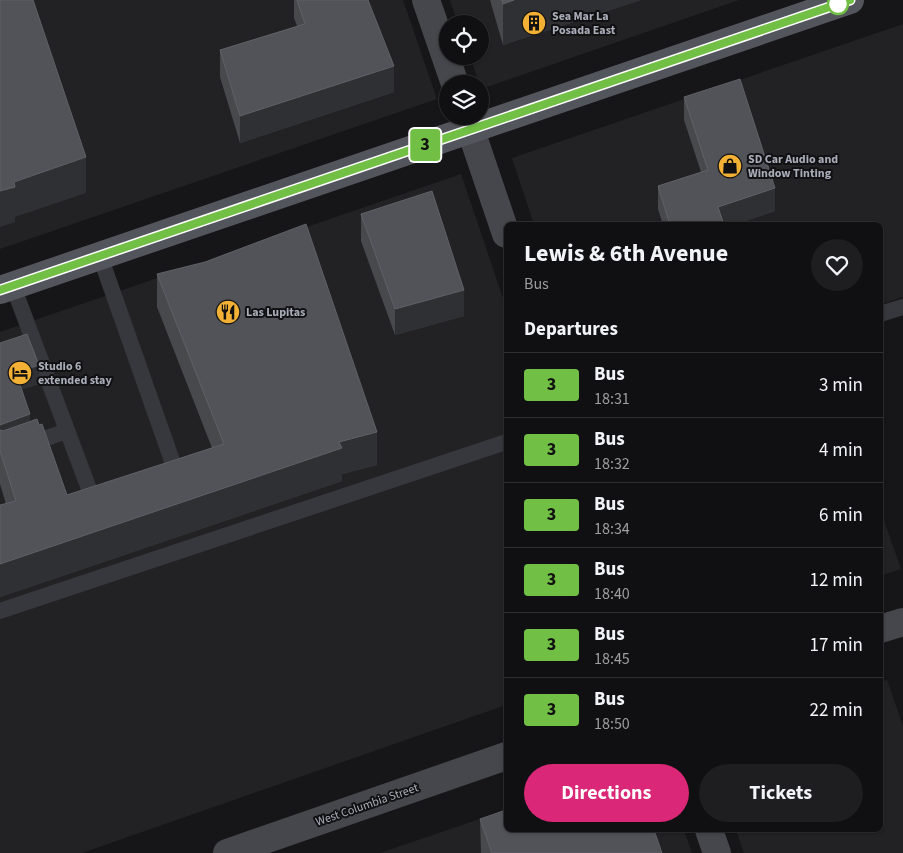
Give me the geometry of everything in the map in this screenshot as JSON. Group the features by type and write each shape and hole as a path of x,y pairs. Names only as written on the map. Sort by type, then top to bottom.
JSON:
{"main road":[{"path":"489,116 850,0"},
{"path":"7,288 462,125"}],"street":[{"path":"426,0 452,75"},
{"path":"469,125 504,228"},
{"path":"883,628 903,622"},
{"name":"West Columbia Street","path":"227,853 504,757"},
{"path":"710,832 717,853"}],"lane":[{"path":"100,256 175,469 147,478"},
{"path":"7,288 68,431 92,497 120,488"},
{"path":"883,313 903,307"},
{"path":"0,454 68,431"},
{"path":"0,611 504,443"}],"shaded area":[{"path":"0,0 403,0 437,99 0,249"},
{"path":"450,0 739,0 489,86 489,75 476,75 473,65 489,65 489,15 455,15"},
{"path":"903,24 903,298 883,304 883,222 533,222 512,158"},
{"path":"461,174 504,301 504,706 82,853 0,853 0,332"},
{"path":"883,518 901,569 883,575"},
{"path":"887,680 903,726 903,853 744,853 737,832 883,832 883,681"},
{"path":"504,811 504,832 685,832 692,853 380,853"}],"building":[{"path":"0,0 33,0 86,157 14,182 15,187 0,191"},
{"path":"297,0 368,0 394,66 240,116 220,50 305,24"},
{"path":"502,0 514,0 503,4"},
{"path":"740,79 775,188 718,207 723,222 669,222 658,186 708,170 684,97"},
{"path":"432,191 464,290 395,309 361,214"},
{"path":"306,224 377,432 339,442 342,448 0,564 0,505 16,501 0,451 0,430 3,431 37,419 39,425 42,424 67,495 224,444 157,274 205,262"},
{"path":"27,334 39,365 16,373 30,414 0,425 0,343"},
{"path":"504,811 504,832 655,832 662,853 492,853 480,819"}],"bus line":[{"name":"3","path":"0,290 850,0"}],"place":[{"name":"Sea Mar La Posada East","path":"534,23"},
{"name":"SD Car Audio and Window Tinting","path":"730,166"},
{"name":"Las Lupitas","path":"228,312"},
{"name":"Studio 6 extended stay","path":"20,373"}]}
